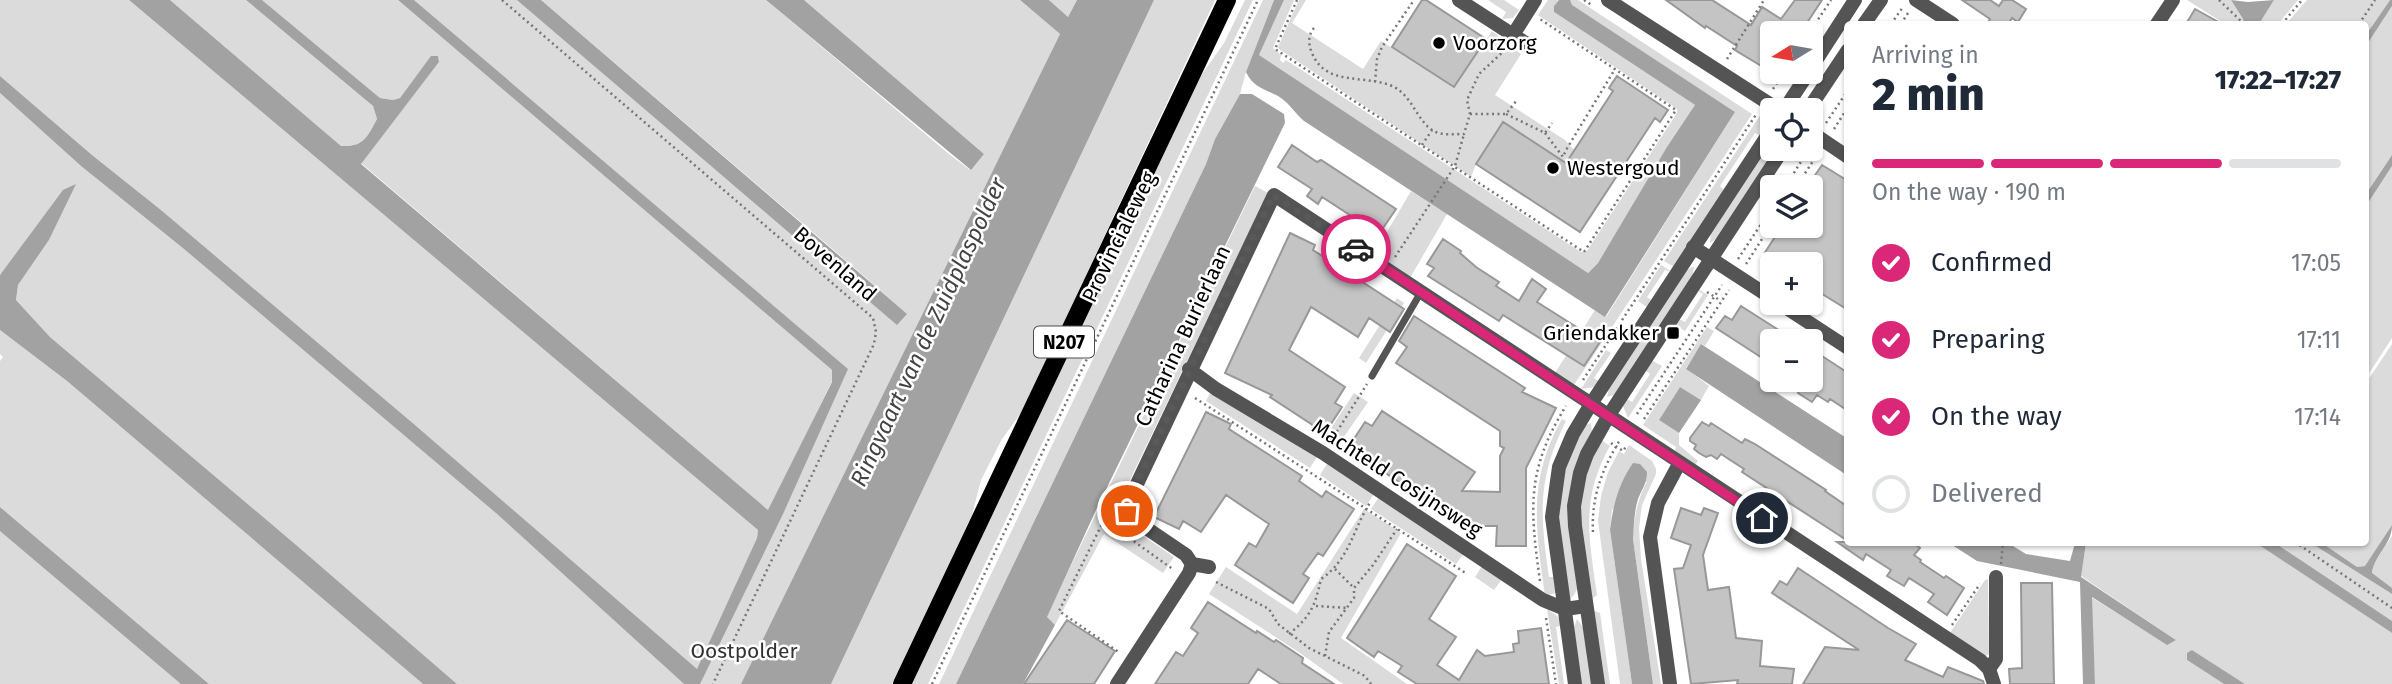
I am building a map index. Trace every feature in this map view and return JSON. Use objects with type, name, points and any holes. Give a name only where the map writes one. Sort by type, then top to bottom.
[{"type":"main road","name":"Provincialeweg","points":[[902,684],[1227,0]]},
{"type":"street","points":[[1459,0],[1527,44]]},
{"type":"street","points":[[1608,0],[1762,98]]},
{"type":"street","points":[[1824,48],[1855,0]]},
{"type":"street","points":[[1866,21],[1881,0]]},
{"type":"street","points":[[1916,0],[1948,21]]},
{"type":"street","points":[[2159,21],[2173,0]]},
{"type":"street","points":[[1513,35],[1531,5]]},
{"type":"street","points":[[1816,98],[1844,56]]},
{"type":"street","points":[[1823,144],[1844,155]]},
{"type":"street","points":[[1575,684],[1552,517],[1559,467],[1573,434],[1591,404],[1760,146]]},
{"type":"street","points":[[1598,684],[1575,526],[1574,506],[1580,473],[1587,454],[1609,415],[1775,161]]},
{"type":"street","name":"Catharina Burierlaan","points":[[1192,564],[1186,555],[1130,517],[1126,505],[1273,195],[1387,269]]},
{"type":"street","points":[[1693,247],[1760,290]]},
{"type":"street","points":[[1387,269],[1980,660],[1989,669],[1994,684]]},
{"type":"street","points":[[1797,315],[1844,345]]},
{"type":"street","name":"Machteld Cosijnsweg","points":[[1189,369],[1216,389],[1323,453],[1525,588],[1564,609]]},
{"type":"street","points":[[1670,684],[1650,537],[1658,503],[1679,464]]},
{"type":"street","points":[[1117,684],[1189,573],[1192,564],[1209,568]]},
{"type":"street","points":[[1989,669],[1996,659],[1998,574]]},
{"type":"street","points":[[1564,609],[1586,606]]},
{"type":"lane","points":[[1373,376],[1421,292]]},
{"type":"path","name":"Bovenland","points":[[502,0],[873,318],[876,332],[874,344],[713,684]]},
{"type":"path","name":"Provincialeweg","points":[[932,684],[1258,0]]},
{"type":"path","points":[[1297,0],[1275,48],[1584,252],[1676,110],[1615,69],[1531,5]]},
{"type":"path","points":[[1375,82],[1377,59],[1382,47],[1414,0]]},
{"type":"path","points":[[1719,72],[1765,0]]},
{"type":"path","points":[[1817,21],[1831,0]]},
{"type":"path","points":[[1893,21],[1908,0]]},
{"type":"path","points":[[2219,0],[2240,21]]},
{"type":"path","points":[[2284,21],[2302,0]]},
{"type":"path","points":[[2360,21],[2375,0]]},
{"type":"path","points":[[1314,27],[1310,34],[1309,47],[1322,69],[1332,75],[1392,86],[1404,94],[1432,130],[1464,134]]},
{"type":"path","points":[[1387,269],[1455,166],[1469,114],[1467,100],[1479,74],[1509,45],[1513,35]]},
{"type":"path","points":[[1315,75],[1322,69]]},
{"type":"path","points":[[1469,114],[1506,114],[1545,133],[1563,158],[1615,69]]},
{"type":"path","points":[[1823,125],[1844,96]]},
{"type":"path","points":[[1506,114],[1517,100]]},
{"type":"path","points":[[1625,316],[1757,113]]},
{"type":"path","points":[[1545,133],[1552,124]]},
{"type":"path","points":[[1422,145],[1432,130]]},
{"type":"path","points":[[1594,539],[1593,515],[1603,470],[1763,238]]},
{"type":"path","points":[[1623,451],[1631,431],[1674,358]]},
{"type":"path","points":[[1323,453],[1373,376]]},
{"type":"path","points":[[1180,388],[1467,574]]},
{"type":"path","points":[[1289,634],[1304,622],[1315,606],[1321,579],[1335,569],[1378,490]]},
{"type":"path","points":[[1104,520],[1059,611],[1132,661]]},
{"type":"path","points":[[1325,656],[1329,632],[1354,598],[1354,588],[1397,528]]},
{"type":"path","points":[[1944,638],[1985,577],[1998,574],[2002,546]]},
{"type":"path","points":[[2301,546],[2392,608]]},
{"type":"path","points":[[1209,568],[1217,583],[1269,609],[1278,624],[1289,634],[1366,676],[1371,684]]},
{"type":"path","points":[[1335,569],[1354,588]]},
{"type":"path","points":[[1315,606],[1348,608]]},
{"type":"green space","points":[[0,0],[129,0],[758,530],[757,538],[697,670],[415,425],[0,76]]},
{"type":"green space","points":[[170,0],[246,0],[373,106],[377,119],[370,131],[359,143],[341,146]]},
{"type":"green space","points":[[262,0],[398,0],[832,370],[832,381],[769,511],[361,163],[439,62],[438,56],[431,57],[400,98],[380,98]]},
{"type":"green space","name":"Oostpolder","points":[[414,0],[534,0],[891,299],[541,0],[766,0],[970,170],[984,154],[804,0],[1020,0],[1060,34],[968,225],[760,684],[696,684],[847,369]]},
{"type":"green space","points":[[1049,0],[1077,0],[1068,17]]},
{"type":"green space","points":[[1154,0],[1215,0],[1023,410],[1002,439],[981,480],[972,515],[892,684],[831,684]]},
{"type":"green space","points":[[1245,0],[1253,0],[928,684],[912,684],[1200,77],[1224,43]]},
{"type":"green space","points":[[1263,0],[1274,0],[1240,94],[1215,139],[1206,164],[956,684],[939,684]]},
{"type":"green space","points":[[1284,0],[1294,0],[1273,48],[1281,55],[1280,60],[1283,63],[1286,60],[1581,252],[1587,251],[1677,113],[1677,109],[1538,15],[1548,0],[1559,0],[1554,6],[1554,12],[1695,105],[1598,263],[1588,273],[1259,55]]},
{"type":"green space","points":[[1299,0],[1306,0],[1292,23],[1363,69],[1381,41],[1454,87],[1492,31],[1521,54],[1495,95],[1565,140],[1574,150],[1566,163],[1503,122],[1476,164],[1471,177],[1279,49]]},
{"type":"green space","points":[[1488,0],[1504,0],[1519,10],[1513,18],[1502,19],[1506,12]]},
{"type":"green space","points":[[1570,0],[1578,0],[1752,114],[1574,385],[1555,373],[1595,310],[1606,317],[1735,112],[1571,5]]},
{"type":"green space","points":[[2187,0],[2231,0],[2243,21],[2220,21]]},
{"type":"green space","points":[[2274,0],[2298,0],[2280,21],[2261,21]]},
{"type":"green space","points":[[2307,0],[2390,0],[2369,31],[2369,21],[2289,21]]},
{"type":"green space","points":[[2392,6],[2392,155],[2369,190],[2369,41]]},
{"type":"green space","points":[[0,93],[81,166],[184,249],[497,514],[684,684],[457,684],[50,337],[16,300],[18,285],[49,240],[75,185],[0,275]]},
{"type":"green space","points":[[1760,116],[1760,136],[1755,133],[1720,186],[1725,191],[1674,267],[1664,261]]},
{"type":"green space","points":[[1760,156],[1760,161],[1769,161],[1719,237],[1710,243],[1711,230]]},
{"type":"green space","points":[[2392,166],[2392,338],[2369,373],[2369,201]]},
{"type":"green space","points":[[1255,186],[1268,193],[1113,515],[1174,557],[1163,573],[1104,534],[1055,625],[1046,617]]},
{"type":"green space","points":[[1411,191],[1447,214],[1410,278],[1374,254]]},
{"type":"green space","points":[[1661,265],[1672,272],[1665,270],[1647,297],[1653,301],[1648,308],[1638,301]]},
{"type":"green space","points":[[1692,267],[1692,278],[1614,395],[1607,397],[1610,385],[1684,272]]},
{"type":"green space","points":[[1698,289],[1708,295],[1685,331],[1675,325],[1679,319],[1685,322],[1703,294]]},
{"type":"green space","points":[[1397,298],[1404,303],[1366,363],[1359,358]]},
{"type":"green space","points":[[1707,327],[1714,331],[1686,368],[1709,386],[1701,400],[1680,387],[1659,420],[1679,433],[1679,445],[1698,461],[1695,465],[1675,451],[1676,447],[1643,425]]},
{"type":"green space","points":[[0,330],[67,381],[423,684],[209,684],[0,507],[0,361],[3,357],[0,354]]},
{"type":"green space","points":[[2392,344],[2392,525],[2366,566],[2357,567],[2326,546],[2369,546],[2369,378]]},
{"type":"green space","points":[[1606,350],[1611,353],[1594,378],[1600,382],[1595,387],[1581,389]]},
{"type":"green space","points":[[1651,360],[1662,366],[1628,418],[1623,406],[1626,398],[1632,402],[1650,374],[1645,370]]},
{"type":"green space","points":[[1212,389],[1317,457],[1310,468],[1206,401]]},
{"type":"green space","points":[[1354,393],[1368,402],[1337,447],[1324,439]]},
{"type":"green space","points":[[1562,419],[1566,421],[1550,461],[1543,498],[1549,577],[1556,577],[1556,593],[1545,596],[1537,527],[1539,485],[1543,463]]},
{"type":"green space","points":[[1591,423],[1592,433],[1575,470],[1578,587],[1570,599],[1558,522],[1561,481],[1575,440],[1586,425]]},
{"type":"green space","points":[[1600,439],[1610,446],[1600,465],[1591,501],[1591,555],[1597,595],[1590,600],[1579,509],[1586,469]]},
{"type":"green space","points":[[1629,445],[1652,461],[1656,469],[1642,505],[1639,528],[1641,559],[1661,684],[1653,684],[1633,539],[1637,509],[1647,481],[1612,510],[1610,530],[1632,684],[1620,684],[1598,521],[1608,472],[1619,451],[1624,454]]},
{"type":"green space","points":[[1327,464],[1374,494],[1366,506],[1320,475]]},
{"type":"green space","points":[[1379,497],[1464,553],[1456,564],[1371,509]]},
{"type":"green space","points":[[1364,509],[1401,533],[1341,638],[1407,684],[1343,684],[1209,594],[1226,567],[1297,614]]},
{"type":"green space","points":[[0,524],[194,684],[0,684]]},
{"type":"green space","points":[[2392,536],[2392,588],[2372,574],[2373,565]]},
{"type":"green space","points":[[2086,546],[2261,546],[2392,633],[2392,684],[2245,684],[2192,650],[2187,660],[2224,684],[2095,684],[2091,597],[2166,644],[2176,640],[2081,576]]},
{"type":"green space","points":[[2280,546],[2316,546],[2392,594],[2392,621]]},
{"type":"green space","points":[[1482,566],[1502,579],[1494,590],[1475,577]]},
{"type":"green space","points":[[1988,579],[1989,654],[1986,656],[1950,633]]},
{"type":"green space","points":[[1547,609],[1557,616],[1563,625],[1556,627],[1564,684],[1559,684]]},
{"type":"green space","points":[[1592,610],[1600,613],[1610,684],[1602,684]]},
{"type":"green space","points":[[1577,619],[1583,627],[1592,684],[1581,684],[1574,627]]},
{"type":"water","points":[[129,0],[170,0],[341,146],[354,145],[367,136],[377,119],[373,106],[246,0],[262,0],[380,98],[400,98],[431,56],[438,56],[439,62],[361,164],[768,510],[832,382],[832,370],[398,0],[414,0],[848,369],[783,514],[700,684],[684,684],[497,514],[184,249],[81,166],[0,93],[0,76],[415,425],[697,669],[757,538],[758,530]]},
{"type":"water","points":[[517,0],[541,0],[907,314],[897,325]]},
{"type":"water","points":[[766,0],[804,0],[984,154],[971,170]]},
{"type":"water","name":"Ringvaart van de Zuidplaspolder","points":[[1020,0],[1049,0],[1068,17],[1077,0],[1154,0],[831,684],[741,684],[1060,34]]},
{"type":"water","points":[[1274,0],[1284,0],[1259,55],[1588,273],[1598,263],[1695,105],[1554,12],[1554,6],[1559,0],[1570,0],[1572,5],[1735,112],[1605,317],[1304,121],[1282,99],[1255,84],[1246,72]]},
{"type":"water","points":[[2231,0],[2274,0],[2261,21],[2243,19]]},
{"type":"water","points":[[2392,0],[2392,6],[2369,41],[2369,31]]},
{"type":"water","points":[[1240,94],[1252,94],[1284,114],[1285,123],[1096,510],[1047,617],[1055,625],[1023,684],[956,684],[1206,164],[1215,139]]},
{"type":"water","points":[[2392,155],[2392,166],[2369,201],[2369,190]]},
{"type":"water","points":[[76,184],[49,240],[18,285],[16,300],[50,337],[457,684],[423,684],[67,381],[0,330],[0,275],[63,190]]},
{"type":"water","points":[[1701,344],[1760,382],[1760,392],[1775,392],[1844,436],[1844,473],[1686,369]]},
{"type":"water","points":[[1680,387],[1701,400],[1679,433],[1659,420]]},
{"type":"water","points":[[1633,463],[1640,464],[1647,472],[1638,499],[1633,539],[1653,684],[1632,684],[1610,530],[1617,495]]},
{"type":"water","points":[[0,507],[209,684],[181,684],[0,531]]},
{"type":"water","points":[[2392,525],[2389,538],[2372,573],[2392,588],[2392,594],[2316,546],[2326,546],[2357,567],[2365,566]]},
{"type":"water","points":[[1954,546],[2013,546],[2026,554],[2070,561],[2074,546],[2086,546],[2081,577],[2176,640],[2167,645],[2092,597],[2095,684],[2083,684],[2080,582],[1977,561]]},
{"type":"water","points":[[2261,546],[2280,546],[2392,621],[2392,633]]},
{"type":"water","points":[[2192,650],[2245,684],[2224,684],[2187,660],[2187,653]]},
{"type":"building","name":"Voorzorg","points":[[1422,0],[1486,39],[1454,87],[1392,47]]},
{"type":"building","points":[[1666,0],[1712,0],[1751,25],[1762,7],[1781,19],[1795,0],[1822,0],[1808,21],[1760,21],[1760,65],[1735,50],[1737,46],[1706,26],[1705,28]]},
{"type":"building","points":[[1962,0],[1990,0],[1999,6],[2003,0],[2012,0],[2026,9],[2019,21],[2012,18],[2010,21],[1989,21],[1990,19]]},
{"type":"building","points":[[2195,9],[2217,21],[2188,21]]},
{"type":"building","name":"Westergoud","points":[[1617,76],[1668,110],[1660,122],[1655,118],[1580,232],[1476,164],[1503,122],[1566,163],[1613,91],[1609,88]]},
{"type":"building","points":[[1292,145],[1317,162],[1321,160],[1396,209],[1379,234],[1322,197],[1318,204],[1307,196],[1312,189],[1278,167]]},
{"type":"building","points":[[1822,165],[1844,179],[1844,308],[1823,294],[1823,252],[1765,252],[1774,238],[1823,238],[1823,175],[1815,175]]},
{"type":"building","points":[[1290,233],[1315,245],[1313,250],[1404,309],[1390,332],[1369,318],[1358,337],[1311,307],[1289,350],[1345,387],[1335,403],[1342,407],[1325,433],[1270,397],[1272,395],[1225,373]]},
{"type":"building","points":[[1443,239],[1461,251],[1476,267],[1499,282],[1496,286],[1519,301],[1532,279],[1546,289],[1537,302],[1600,342],[1584,366],[1503,315],[1499,321],[1428,276],[1434,268],[1427,264]]},
{"type":"building","points":[[1741,306],[1777,329],[1760,329],[1760,357],[1716,328],[1725,316],[1732,320]]},
{"type":"building","points":[[1414,316],[1525,388],[1522,392],[1556,408],[1526,468],[1526,546],[1496,546],[1497,526],[1473,526],[1471,530],[1348,448],[1365,422],[1372,426],[1382,411],[1475,472],[1462,491],[1500,492],[1500,456],[1504,448],[1500,446],[1500,431],[1396,363],[1407,347],[1399,341]]},
{"type":"building","points":[[1823,357],[1844,370],[1844,408],[1830,399],[1828,402],[1817,395],[1812,402],[1798,393],[1823,392]]},
{"type":"building","points":[[1206,412],[1231,424],[1229,429],[1302,476],[1299,481],[1322,497],[1326,491],[1354,509],[1323,556],[1318,553],[1303,574],[1309,578],[1293,603],[1235,565],[1249,543],[1256,547],[1269,524],[1226,495],[1201,532],[1183,521],[1179,529],[1154,517]]},
{"type":"building","points":[[1702,422],[1709,426],[1711,423],[1742,443],[1745,439],[1755,444],[1826,490],[1844,504],[1844,538],[1742,472],[1744,469],[1721,454],[1717,459],[1699,453],[1694,449],[1696,445],[1690,438]]},
{"type":"building","points":[[1681,508],[1701,515],[1704,508],[1718,513],[1703,555],[1708,590],[1729,587],[1736,638],[1762,641],[1760,666],[1794,669],[1792,684],[1737,684],[1738,680],[1691,684],[1674,569],[1683,568],[1691,545],[1671,538]]},
{"type":"building","points":[[1837,542],[1844,542],[1844,546],[1917,546],[1920,548],[1914,555],[1920,562],[1964,588],[1947,615],[1928,602],[1934,594],[1909,578],[1904,586],[1887,576],[1891,570],[1866,554],[1863,560]]},
{"type":"building","points":[[1407,544],[1456,576],[1429,619],[1456,637],[1437,665],[1459,680],[1477,650],[1485,656],[1514,652],[1513,644],[1519,643],[1518,631],[1541,628],[1549,684],[1417,684],[1398,672],[1402,666],[1378,651],[1374,657],[1347,638]]},
{"type":"building","points":[[1798,568],[1916,644],[1905,660],[1943,677],[1948,667],[1983,681],[1984,684],[1803,684],[1825,647],[1859,650],[1772,593],[1780,581],[1787,585]]},
{"type":"building","points":[[2021,583],[2052,583],[2054,684],[2010,684],[2009,669],[2022,668]]},
{"type":"building","points":[[1208,602],[1256,633],[1257,631],[1274,642],[1276,640],[1303,658],[1302,663],[1334,684],[1281,684],[1258,669],[1248,684],[1155,684],[1176,652],[1183,656],[1198,633],[1191,628]]},
{"type":"building","points":[[1067,620],[1115,651],[1094,684],[1024,684]]},
{"type":"way so far","points":[[1127,511],[1126,505],[1273,195],[1356,249]]},
{"type":"place","name":"Voorzorg","points":[[1439,43]]},
{"type":"place","name":"Westergoud","points":[[1553,168]]},
{"type":"place","name":"Griendakker","points":[[1673,333]]},
{"type":"route","points":[[1356,249],[1762,518]]}]
